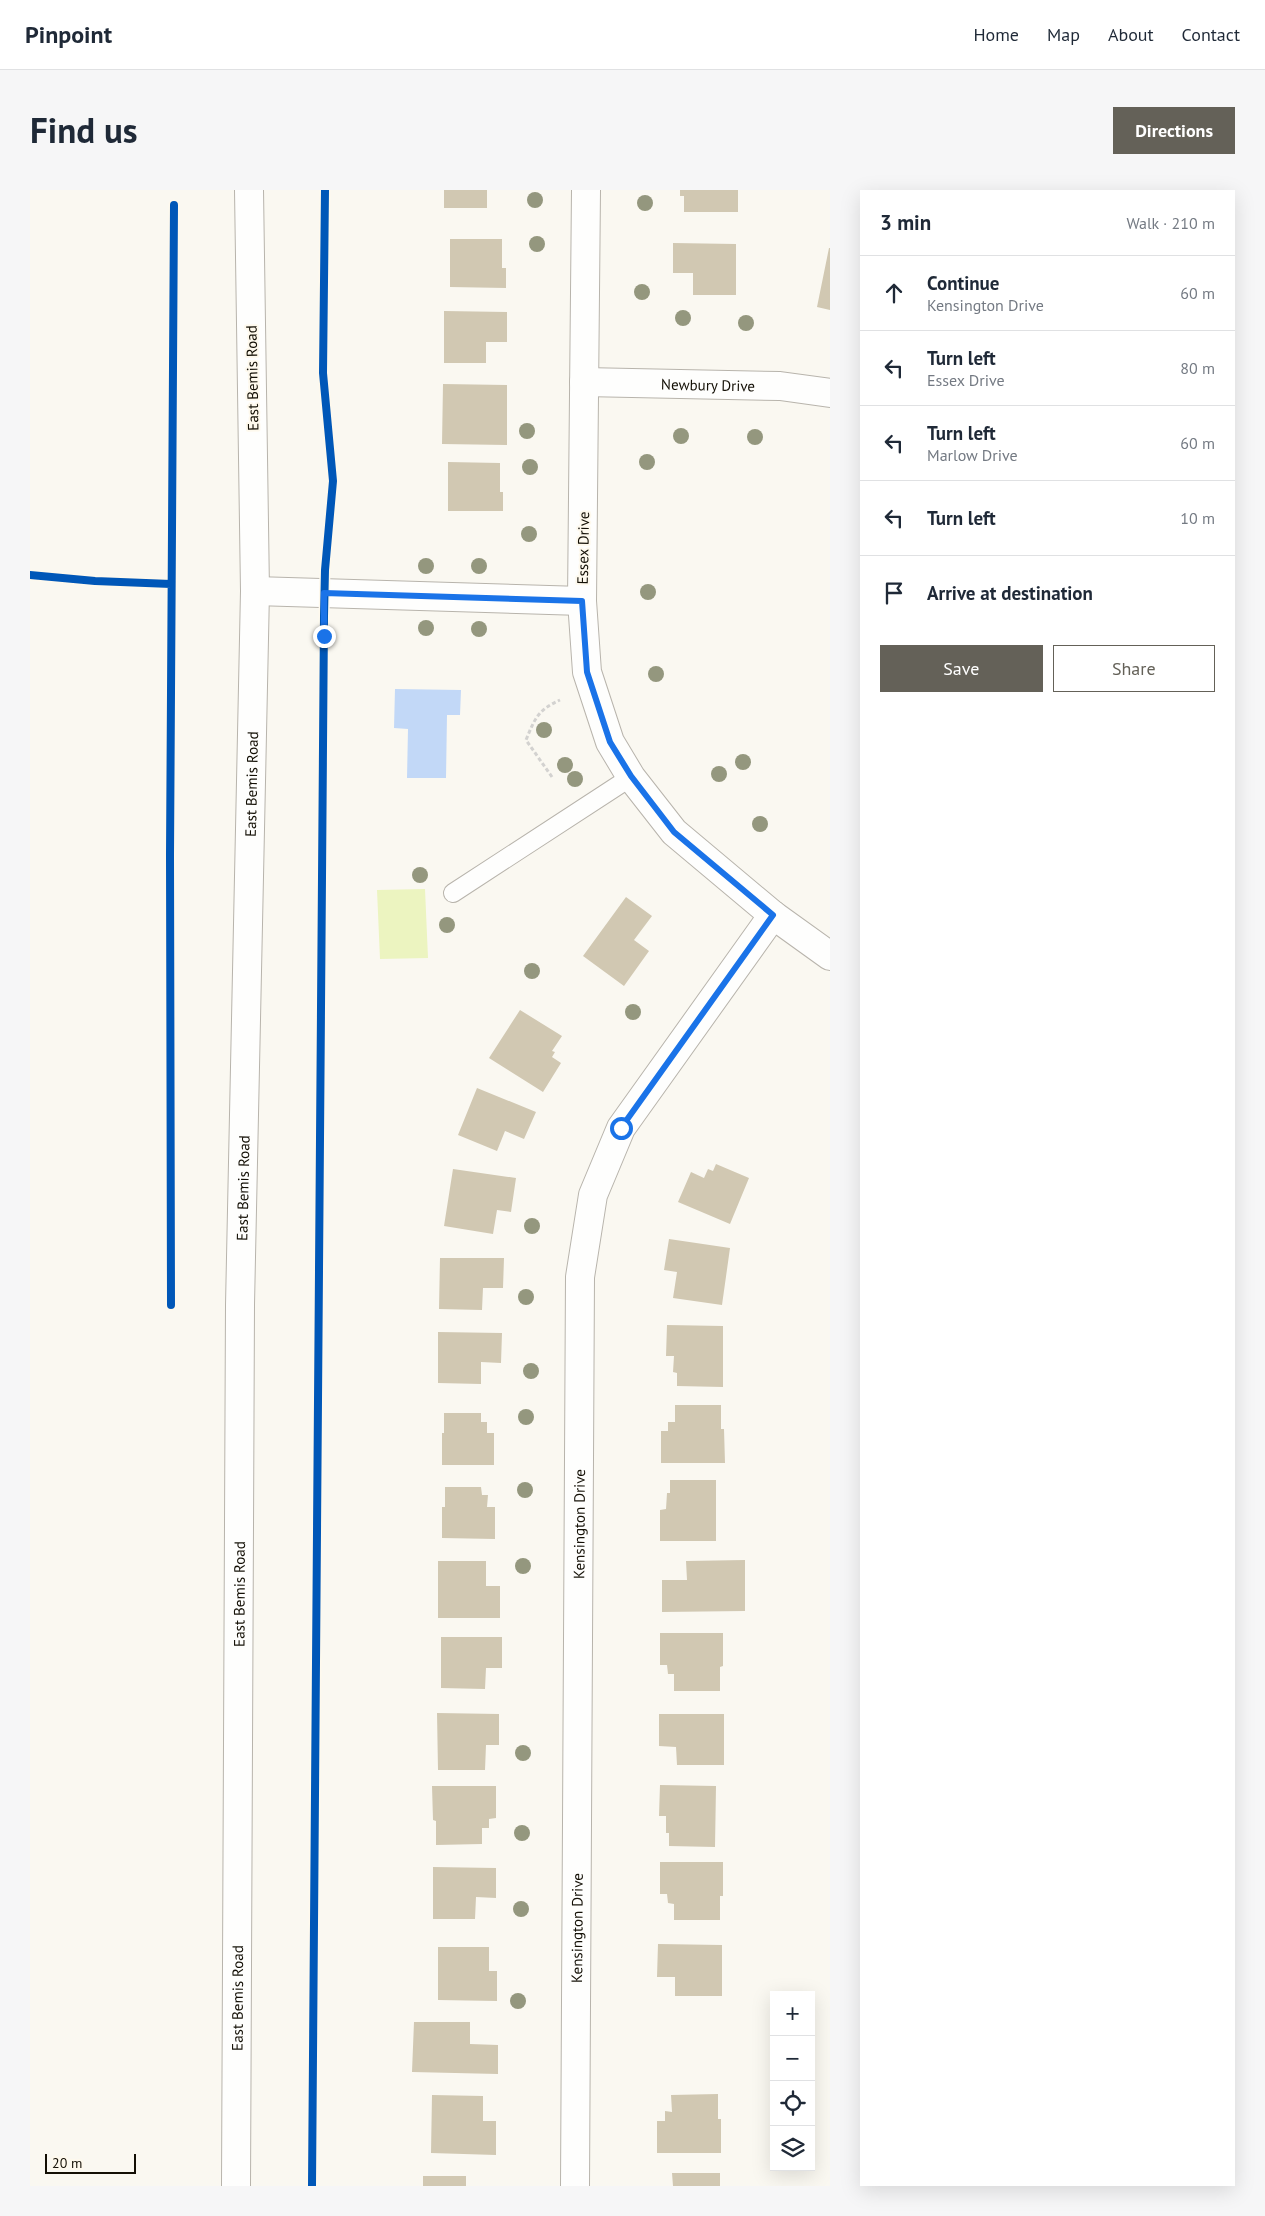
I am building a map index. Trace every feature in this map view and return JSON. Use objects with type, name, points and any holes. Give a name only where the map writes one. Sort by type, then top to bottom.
[{"type":"street","name":"East Bemis Road","points":[[236,2186],[240,1305],[255,591],[250,190]]},
{"type":"street","name":"Essex Drive","points":[[586,190],[582,601],[587,672],[610,742],[631,776],[674,832],[773,915],[830,956]]},
{"type":"street","name":"Newbury Drive","points":[[584,382],[780,386],[830,393]]},
{"type":"street","points":[[255,591],[582,601]]},
{"type":"street","name":"Kensington Drive","points":[[575,2186],[581,1268],[593,1195],[621,1128],[773,915]]},
{"type":"lane","points":[[453,892],[631,776]]},
{"type":"path","points":[[552,777],[526,740],[536,717],[546,707],[560,700]]},
{"type":"green space","points":[[425,889],[428,958],[380,959],[377,890]]},
{"type":"water","points":[[395,689],[461,690],[460,715],[447,715],[446,778],[407,778],[408,729],[394,728]]},
{"type":"building","points":[[444,190],[487,190],[487,208],[444,208]]},
{"type":"building","points":[[680,190],[738,190],[738,212],[684,212],[684,196],[680,196]]},
{"type":"building","points":[[450,239],[502,239],[502,268],[506,268],[506,288],[450,287]]},
{"type":"building","points":[[673,243],[736,244],[736,295],[693,295],[693,273],[673,273]]},
{"type":"building","points":[[830,248],[830,310],[817,307]]},
{"type":"building","points":[[444,311],[507,312],[507,342],[486,342],[486,363],[444,363]]},
{"type":"building","points":[[443,384],[507,385],[507,445],[442,444]]},
{"type":"building","points":[[448,462],[500,463],[500,492],[503,492],[503,511],[448,511]]},
{"type":"building","points":[[626,897],[652,916],[634,940],[649,951],[624,986],[583,956]]},
{"type":"building","points":[[520,1010],[562,1036],[552,1051],[555,1052],[552,1057],[561,1063],[543,1092],[489,1058]]},
{"type":"building","points":[[477,1088],[536,1112],[524,1139],[505,1131],[497,1151],[458,1135]]},
{"type":"building","points":[[716,1164],[749,1178],[730,1224],[678,1202],[691,1172],[704,1178],[708,1169],[713,1171]]},
{"type":"building","points":[[453,1169],[516,1178],[511,1212],[497,1210],[493,1234],[444,1226]]},
{"type":"building","points":[[669,1239],[730,1248],[722,1305],[673,1298],[677,1272],[664,1270]]},
{"type":"building","points":[[440,1258],[504,1258],[503,1288],[483,1288],[482,1310],[439,1309]]},
{"type":"building","points":[[667,1325],[723,1326],[723,1387],[677,1386],[677,1373],[673,1372],[674,1356],[666,1356]]},
{"type":"building","points":[[438,1332],[502,1333],[501,1363],[481,1362],[481,1384],[438,1383]]},
{"type":"building","points":[[675,1405],[721,1405],[721,1429],[724,1429],[725,1463],[661,1463],[661,1431],[668,1431],[668,1422],[675,1422]]},
{"type":"building","points":[[444,1413],[481,1413],[481,1422],[487,1422],[487,1433],[494,1433],[494,1465],[442,1465]]},
{"type":"building","points":[[670,1480],[716,1480],[716,1541],[660,1541],[660,1510],[666,1509],[667,1493],[670,1493]]},
{"type":"building","points":[[445,1487],[481,1487],[482,1495],[488,1495],[487,1507],[495,1507],[495,1539],[442,1538],[442,1507],[445,1507]]},
{"type":"building","points":[[745,1560],[745,1611],[662,1612],[662,1580],[687,1580],[686,1561]]},
{"type":"building","points":[[438,1561],[486,1561],[486,1586],[500,1586],[500,1618],[438,1618]]},
{"type":"building","points":[[660,1633],[723,1633],[723,1666],[720,1667],[720,1691],[674,1691],[674,1674],[668,1674],[667,1665],[660,1665]]},
{"type":"building","points":[[441,1637],[502,1637],[502,1668],[486,1668],[485,1689],[441,1688]]},
{"type":"building","points":[[437,1713],[499,1714],[499,1745],[486,1745],[485,1770],[438,1770]]},
{"type":"building","points":[[659,1714],[724,1714],[724,1765],[677,1765],[676,1747],[659,1746]]},
{"type":"building","points":[[660,1785],[716,1786],[715,1847],[669,1846],[669,1833],[666,1833],[666,1816],[659,1816]]},
{"type":"building","points":[[432,1786],[496,1786],[496,1818],[489,1819],[489,1828],[482,1828],[482,1844],[436,1845],[436,1821],[433,1820]]},
{"type":"building","points":[[660,1862],[723,1862],[723,1896],[720,1896],[720,1920],[674,1920],[674,1904],[668,1903],[667,1894],[660,1894]]},
{"type":"building","points":[[433,1867],[496,1868],[496,1898],[476,1897],[475,1919],[433,1919]]},
{"type":"building","points":[[658,1944],[722,1945],[722,1996],[675,1996],[675,1977],[657,1977]]},
{"type":"building","points":[[438,1947],[489,1947],[489,1971],[497,1971],[497,2001],[438,2000]]},
{"type":"building","points":[[414,2022],[470,2022],[470,2044],[498,2045],[498,2074],[412,2072]]},
{"type":"building","points":[[718,2094],[718,2119],[721,2119],[721,2153],[657,2153],[657,2121],[665,2121],[665,2111],[672,2112],[671,2095]]},
{"type":"building","points":[[432,2095],[483,2096],[483,2121],[496,2121],[496,2155],[431,2153]]},
{"type":"building","points":[[672,2173],[720,2173],[720,2186],[673,2186]]},
{"type":"building","points":[[423,2176],[466,2176],[466,2186],[423,2186]]},
{"type":"cycle path","points":[[312,2186],[324,616],[325,570],[333,481],[323,373],[325,190]]},
{"type":"cycle path","points":[[171,1305],[170,855],[174,205]]},
{"type":"cycle path","points":[[30,575],[95,581],[171,584]]},
{"type":"route","points":[[324,636],[324,593],[545,602],[582,601],[587,672],[610,742],[631,776],[674,832],[773,915],[621,1128]]}]
